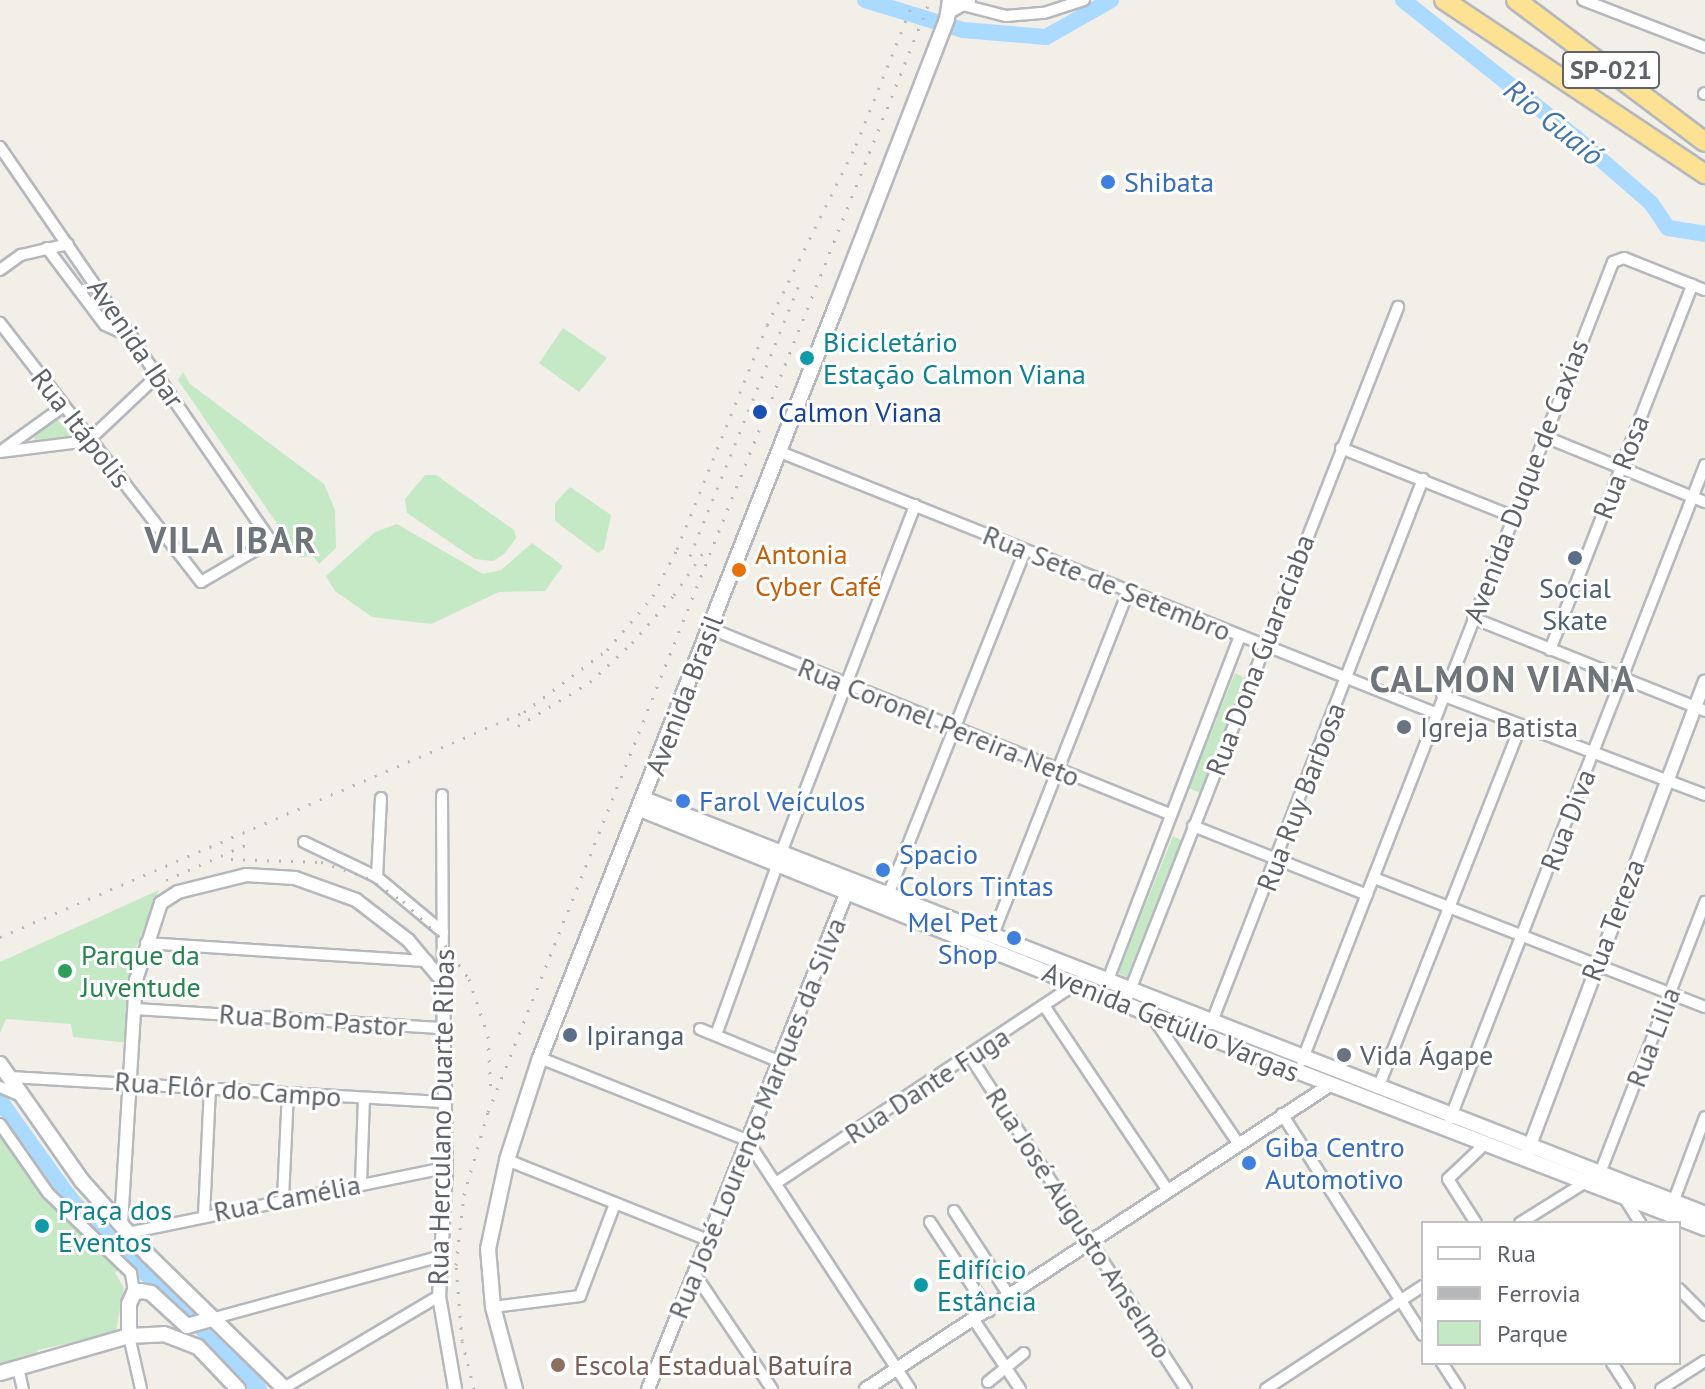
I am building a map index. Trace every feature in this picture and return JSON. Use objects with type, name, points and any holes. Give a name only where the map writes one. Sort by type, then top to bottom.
[{"type":"highway","name":"SP-021","points":[[1444,0],[1705,174]]},
{"type":"highway","name":"SP-021","points":[[1516,0],[1705,142]]},
{"type":"main road","name":"Avenida Brasil","points":[[515,1389],[493,1307],[488,1249],[507,1160],[540,1058],[954,6]]},
{"type":"main road","name":"Avenida Getúlio Vargas","points":[[642,804],[779,858],[888,895],[992,937],[1105,989],[1211,1024],[1378,1088],[1485,1144],[1527,1152],[1585,1182],[1624,1197],[1705,1214]]},
{"type":"main road","name":"Avenida Getúlio Vargas","points":[[779,858],[847,892],[1082,979]]},
{"type":"main road","points":[[847,892],[857,887],[888,895]]},
{"type":"main road","name":"Avenida Getúlio Vargas","points":[[1127,997],[1152,1016],[1330,1085],[1448,1122],[1527,1152],[1600,1173],[1671,1207],[1705,1228]]},
{"type":"main road","points":[[0,1064],[5,1082],[23,1097],[82,1181],[205,1321],[284,1388]]},
{"type":"main road","points":[[129,1336],[134,1293],[151,1293],[187,1326],[205,1321]]},
{"type":"main road","points":[[0,1373],[129,1336],[182,1337],[238,1389]]},
{"type":"street","points":[[1044,13],[1049,0]]},
{"type":"street","points":[[954,6],[990,15],[1044,13],[1084,0]]},
{"type":"street","points":[[1583,0],[1705,47]]},
{"type":"street","name":"Avenida Ibar","points":[[0,147],[271,541]]},
{"type":"street","points":[[0,270],[21,255],[68,244]]},
{"type":"street","points":[[47,248],[105,325],[132,337]]},
{"type":"street","name":"Avenida Duque de Caxias","points":[[1302,1058],[1613,262],[1624,258],[1692,285]]},
{"type":"street","points":[[1692,285],[1705,290]]},
{"type":"street","name":"Rua Rosa","points":[[1550,650],[1692,285]]},
{"type":"street","name":"Rua Dona Guaraciaba","points":[[1127,997],[1262,644],[1398,307]]},
{"type":"street","name":"Rua Itápolis","points":[[0,323],[61,408],[201,582],[271,541]]},
{"type":"street","points":[[1,452],[88,441],[158,375]]},
{"type":"street","points":[[1,452],[61,408]]},
{"type":"street","points":[[1543,436],[1705,502]]},
{"type":"street","points":[[1341,448],[1512,516]]},
{"type":"street","name":"Rua Sete de Setembro","points":[[780,452],[1435,713]]},
{"type":"street","name":"Rua Diva","points":[[1448,1122],[1705,465]]},
{"type":"street","name":"Rua Ruy Barbosa","points":[[1211,1024],[1423,479]]},
{"type":"street","points":[[716,1035],[843,685],[915,505]]},
{"type":"street","points":[[888,895],[1025,550]]},
{"type":"street","points":[[992,937],[1128,591]]},
{"type":"street","points":[[1473,618],[1700,709]]},
{"type":"street","name":"Rua Coronel Pereira Neto","points":[[709,628],[953,730],[1170,814]]},
{"type":"street","points":[[1105,989],[1240,636]]},
{"type":"street","name":"Rua Tereza","points":[[1527,1152],[1667,780],[1700,709],[1705,681]]},
{"type":"street","points":[[1442,695],[1705,795]]},
{"type":"street","points":[[1378,1088],[1446,907],[1521,725]]},
{"type":"street","name":"Rua Herculano Duarte Ribas","points":[[442,795],[442,1028],[446,1168],[438,1257],[439,1296],[455,1389]]},
{"type":"street","points":[[377,877],[381,798]]},
{"type":"street","points":[[1193,826],[1367,895]]},
{"type":"street","points":[[304,842],[377,877],[443,932]]},
{"type":"street","points":[[125,1229],[136,1009],[146,943],[168,896],[246,875],[295,878],[356,900],[383,917],[427,961],[443,982]]},
{"type":"street","points":[[1374,878],[1705,1007]]},
{"type":"street","name":"Rua José Lourenço Marques da Silva","points":[[648,1389],[847,892]]},
{"type":"street","name":"Rua Lilia","points":[[1600,1173],[1705,902]]},
{"type":"street","points":[[146,943],[427,961]]},
{"type":"street","name":"Rua Dante Fuga","points":[[776,1183],[971,1058],[1082,979]]},
{"type":"street","points":[[1045,1007],[1167,1189]]},
{"type":"street","name":"Rua Bom Pastor","points":[[136,1009],[442,1028]]},
{"type":"street","points":[[1152,1016],[1238,1143]]},
{"type":"street","points":[[700,1029],[778,1061]]},
{"type":"street","points":[[540,1058],[747,1140],[910,1389]]},
{"type":"street","name":"Rua José Augusto Anselmo","points":[[971,1058],[1186,1389]]},
{"type":"street","points":[[1302,1058],[1304,1101]]},
{"type":"street","name":"Rua Flôr do Campo","points":[[5,1082],[134,1083],[446,1102]]},
{"type":"street","points":[[866,1389],[1330,1085]]},
{"type":"street","points":[[204,1215],[210,1088]]},
{"type":"street","points":[[283,1198],[288,1093]]},
{"type":"street","points":[[361,1183],[364,1099]]},
{"type":"street","points":[[1282,1114],[1421,1332]]},
{"type":"street","points":[[1671,1207],[1705,1117]]},
{"type":"street","points":[[0,1124],[48,1193],[131,1273],[134,1293]]},
{"type":"street","points":[[1475,1221],[1448,1179],[1485,1144]]},
{"type":"street","points":[[507,1160],[708,1240]]},
{"type":"street","name":"Rua Camélia","points":[[125,1229],[446,1168]]},
{"type":"street","points":[[1523,1221],[1600,1173]]},
{"type":"street","points":[[1624,1197],[1639,1221]]},
{"type":"street","points":[[493,1307],[580,1296],[615,1204]]},
{"type":"street","points":[[954,1211],[1010,1297]]},
{"type":"street","points":[[930,1222],[989,1311]]},
{"type":"street","points":[[205,1321],[438,1257]]},
{"type":"street","points":[[694,1273],[772,1389]]},
{"type":"street","points":[[1266,1389],[1421,1287]]},
{"type":"street","points":[[1681,1291],[1705,1315]]},
{"type":"street","points":[[284,1388],[439,1296]]},
{"type":"street","points":[[974,1320],[1020,1389]]},
{"type":"street","points":[[205,1321],[275,1389]]},
{"type":"street","points":[[129,1336],[141,1389]]},
{"type":"street","points":[[182,1337],[207,1349],[246,1389]]},
{"type":"street","points":[[988,1382],[1024,1353]]},
{"type":"street","points":[[1661,1389],[1705,1361]]},
{"type":"street","points":[[1443,1365],[1459,1389]]},
{"type":"street","points":[[1613,1365],[1629,1389]]},
{"type":"street","points":[[18,1368],[23,1389]]},
{"type":"green space","points":[[563,328],[607,358],[579,392],[539,363]]},
{"type":"green space","points":[[183,372],[190,384],[324,484],[335,510],[336,548],[319,564],[313,556],[300,557],[178,380]]},
{"type":"green space","points":[[57,419],[77,440],[35,442],[34,435]]},
{"type":"green space","points":[[425,475],[436,475],[514,530],[516,538],[504,554],[493,561],[475,559],[407,513],[405,499]]},
{"type":"green space","points":[[570,487],[611,515],[604,549],[598,553],[555,521],[555,503]]},
{"type":"green space","points":[[397,524],[483,574],[501,570],[532,543],[563,566],[545,591],[499,592],[431,624],[372,617],[335,591],[326,576],[375,532]]},
{"type":"green space","points":[[1235,673],[1244,678],[1200,793],[1189,788]]},
{"type":"green space","points":[[1173,836],[1181,840],[1127,977],[1118,973]]},
{"type":"green space","name":"Parque da Juventude","points":[[159,890],[132,958],[129,1043],[73,1037],[71,1024],[6,1019],[0,1033],[0,962]]},
{"type":"green space","points":[[0,1086],[61,1175],[134,1258],[60,1183]]},
{"type":"green space","name":"Praça dos Eventos","points":[[0,1117],[47,1188],[123,1264],[115,1273],[124,1288],[115,1336],[95,1344],[83,1340],[38,1350],[33,1361],[0,1367]]},
{"type":"waterway","name":"Rio Guaió","points":[[865,0],[963,30],[1046,37],[1111,0]]},
{"type":"waterway","name":"Rio Guaió","points":[[1403,0],[1575,137],[1651,203],[1668,228],[1705,234]]},
{"type":"waterway","points":[[0,1101],[74,1204],[187,1313]]},
{"type":"waterway","points":[[203,1330],[259,1389]]},
{"type":"railway","points":[[0,937],[524,712],[607,650],[653,596],[677,549],[767,325],[856,145],[914,0]]},
{"type":"railway","points":[[474,1389],[462,1341],[456,1265],[464,1195],[488,1112],[930,0]]},
{"type":"railway","points":[[690,556],[800,282]]},
{"type":"railway","points":[[518,726],[590,682],[632,643],[674,595],[707,547]]},
{"type":"railway","points":[[166,880],[250,843]]},
{"type":"railway","points":[[231,859],[321,862],[366,877],[403,901],[438,935],[469,979],[488,1036],[491,1095]]},
{"type":"place","name":"Shibata","points":[[1108,182]]},
{"type":"place","name":"Bicicletário Estação Calmon Viana","points":[[807,358]]},
{"type":"place","name":"Calmon Viana","points":[[760,412]]},
{"type":"place","name":"Social Skate","points":[[1575,558]]},
{"type":"place","name":"Antonia Cyber Café","points":[[739,570]]},
{"type":"place","name":"Igreja Batista","points":[[1404,727]]},
{"type":"place","name":"Farol Veículos","points":[[683,801]]},
{"type":"place","name":"Spacio Colors Tintas","points":[[883,870]]},
{"type":"place","name":"Mel Pet Shop","points":[[1014,938]]},
{"type":"place","name":"Parque da Juventude","points":[[65,971]]},
{"type":"place","name":"Ipiranga","points":[[570,1035]]},
{"type":"place","name":"Vida Ágape","points":[[1344,1055]]},
{"type":"place","name":"Giba Centro Automotivo","points":[[1249,1163]]},
{"type":"place","name":"Praça dos Eventos","points":[[42,1226]]},
{"type":"place","name":"Edifício Estância","points":[[921,1285]]},
{"type":"place","name":"Escola Estadual Batuíra","points":[[558,1365]]},
{"type":"district","name":"VILA IBAR","points":[[231,540]]},
{"type":"district","name":"CALMON VIANA","points":[[1503,679]]}]
